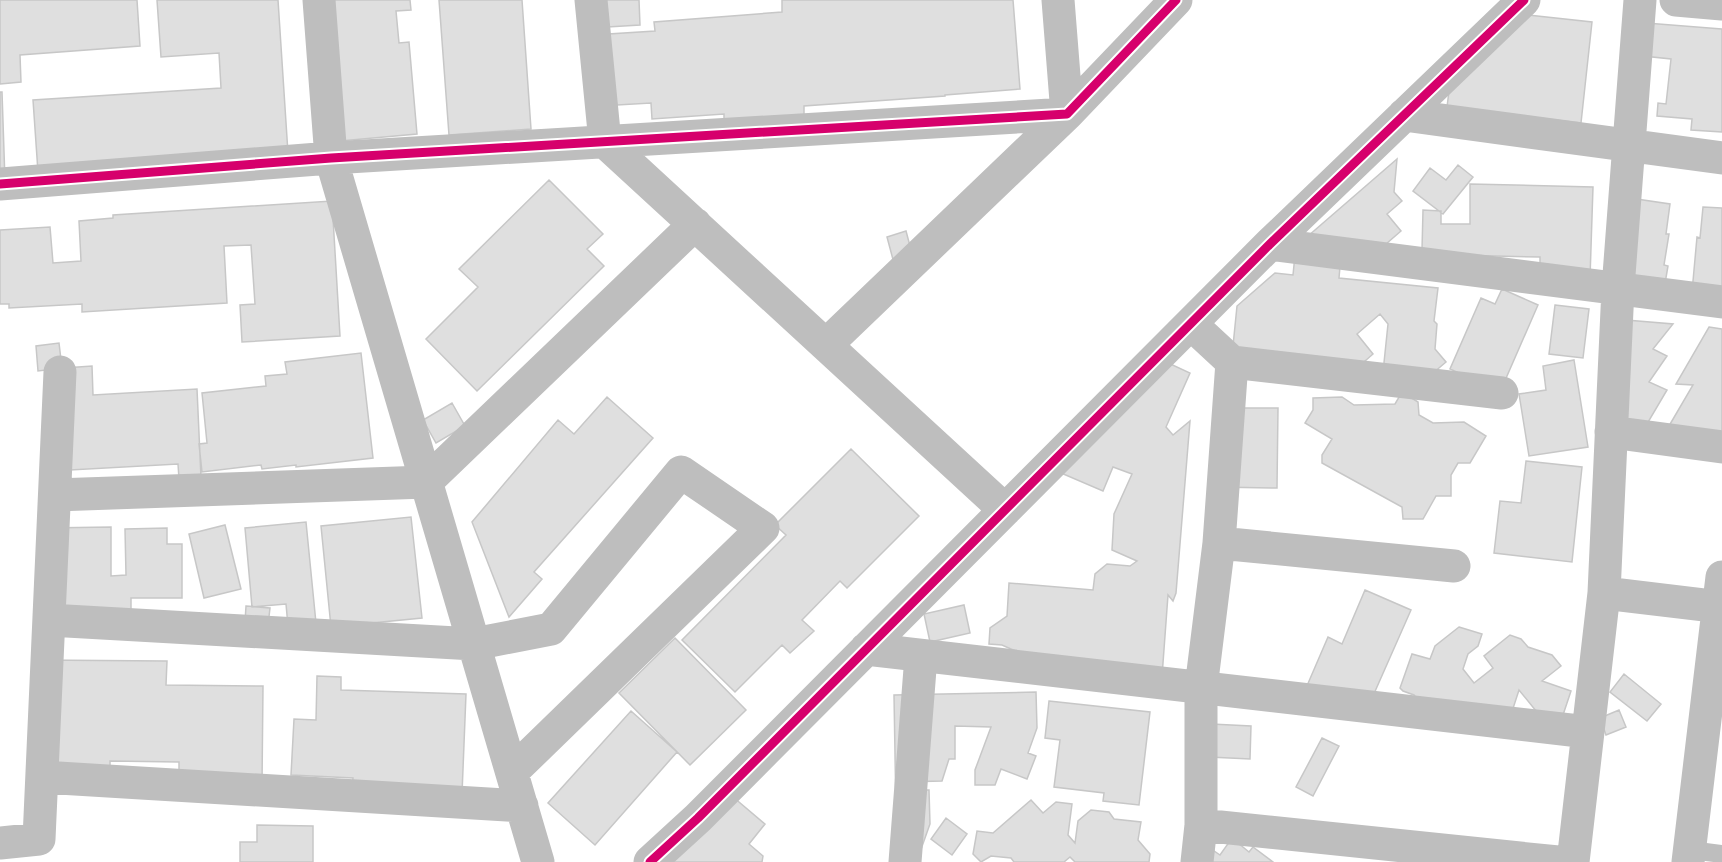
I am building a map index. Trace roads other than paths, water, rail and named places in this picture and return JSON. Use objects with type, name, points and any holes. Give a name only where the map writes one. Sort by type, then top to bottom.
[{"type":"street","points":[[319,0],[331,158],[538,862]]},
{"type":"street","points":[[591,0],[605,142],[1005,510]]},
{"type":"street","points":[[1058,0],[1067,114]]},
{"type":"street","points":[[826,345],[1067,114],[1176,0]]},
{"type":"street","points":[[650,862],[698,818],[1270,244],[1524,0]]},
{"type":"street","points":[[1573,862],[1604,593],[1618,288],[1640,0]]},
{"type":"street","points":[[1676,0],[1722,4]]},
{"type":"street","points":[[0,184],[331,158],[1067,114]]},
{"type":"street","points":[[1404,115],[1722,158]]},
{"type":"street","points":[[55,495],[426,482],[695,224]]},
{"type":"street","points":[[1270,244],[1722,302]]},
{"type":"street","points":[[1191,324],[1232,362],[1502,393]]},
{"type":"street","points":[[1197,862],[1201,825],[1201,688],[1219,543],[1232,362]]},
{"type":"street","points":[[0,843],[39,839],[60,372]]},
{"type":"street","points":[[1611,432],[1722,447]]},
{"type":"street","points":[[49,621],[474,645],[551,629],[681,472],[763,528],[512,772]]},
{"type":"street","points":[[1219,543],[1454,566]]},
{"type":"street","points":[[1604,593],[1721,597],[1712,745],[1689,856]]},
{"type":"street","points":[[866,650],[1588,732]]},
{"type":"street","points":[[905,862],[921,656]]},
{"type":"street","points":[[42,777],[522,806]]},
{"type":"street","points":[[1201,825],[1558,862]]},
{"type":"lane","points":[[1689,856],[1722,854]]}]
